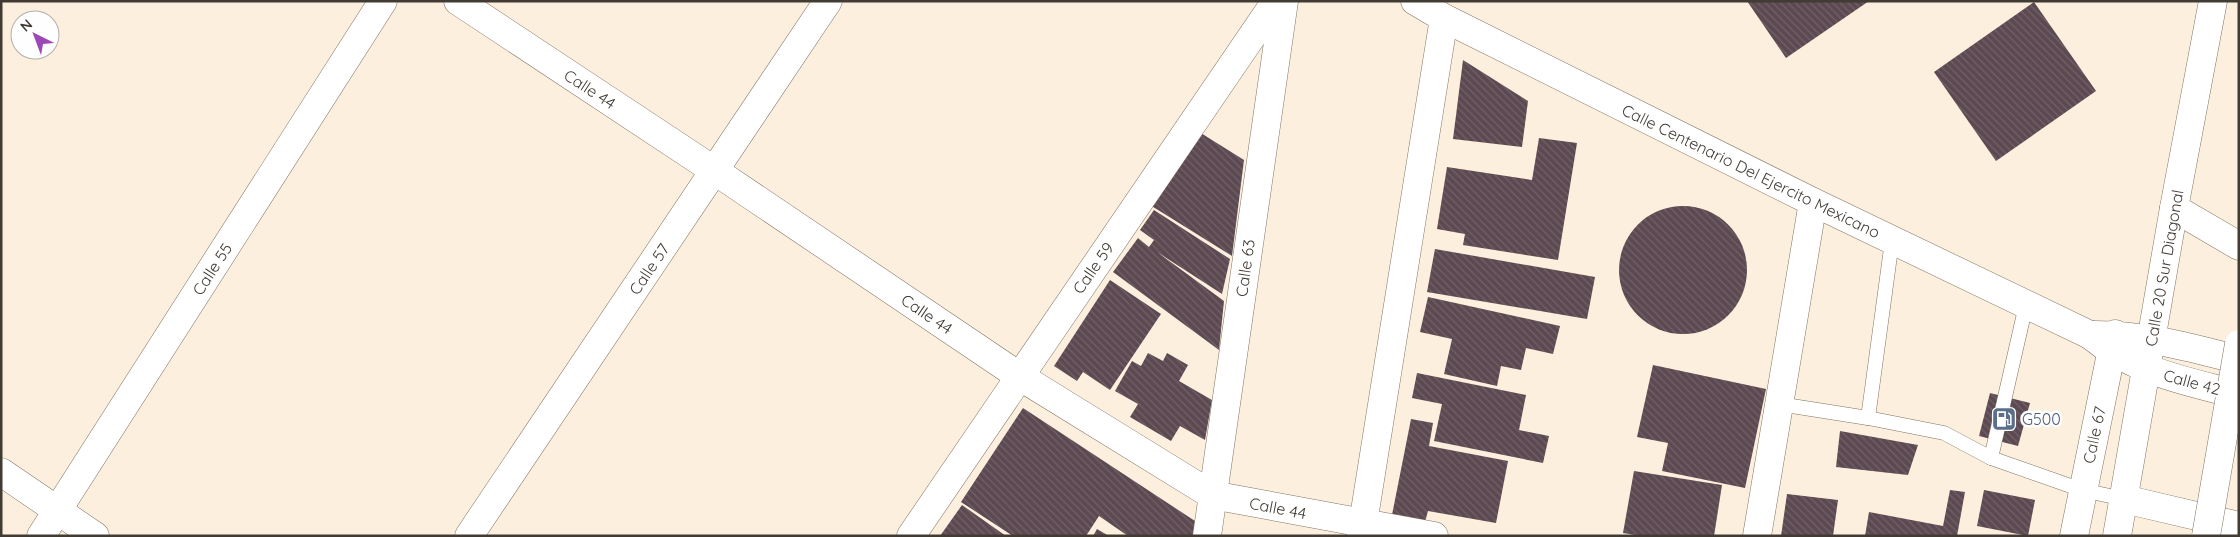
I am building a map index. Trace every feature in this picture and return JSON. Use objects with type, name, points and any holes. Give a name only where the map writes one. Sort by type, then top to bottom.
[{"type":"main road","name":"Calle 55","points":[[40,536],[383,1]]},
{"type":"main road","name":"Calle 44","points":[[458,1],[1019,376],[1212,495],[1362,530],[1434,536]]},
{"type":"main road","name":"Calle 57","points":[[469,536],[828,1]]},
{"type":"main road","name":"Calle 59","points":[[911,536],[1276,1]]},
{"type":"main road","name":"Calle 63","points":[[1207,536],[1284,1]]},
{"type":"main road","name":"Calle Centenario Del Ejercito Mexicano","points":[[1415,1],[1444,18],[1892,241],[2026,305],[2105,340],[2146,370]]},
{"type":"main road","name":"Calle 20 Sur Diagonal","points":[[2118,536],[2174,208],[2213,1]]},
{"type":"main road","points":[[1362,530],[1444,18]]},
{"type":"main road","points":[[1757,536],[1813,202]]},
{"type":"main road","points":[[2174,208],[2239,246]]},
{"type":"main road","name":"Calle Centenario Del Ejercito Mexicano","points":[[2105,340],[2151,338]]},
{"type":"main road","name":"Calle 42","points":[[2151,338],[2239,360]]},
{"type":"main road","name":"Calle 67","points":[[2074,536],[2105,340]]},
{"type":"main road","points":[[2206,536],[2239,344]]},
{"type":"main road","name":"Calle 42","points":[[2146,370],[2239,395]]},
{"type":"main road","points":[[1,472],[95,536]]},
{"type":"main road","points":[[2124,499],[2239,526]]},
{"type":"lane","points":[[1868,418],[1892,241]]},
{"type":"lane","points":[[1991,458],[2026,305]]},
{"type":"lane","points":[[1779,404],[1868,418],[1944,434],[1991,458],[2082,490],[2124,499]]},
{"type":"building","points":[[1747,1],[1869,1],[1786,58]]},
{"type":"building","points":[[2034,2],[2096,91],[1996,161],[1934,72]]},
{"type":"building","points":[[1463,60],[1528,101],[1522,147],[1453,139]]},
{"type":"building","points":[[1196,130],[1244,160],[1232,256],[1150,205]]},
{"type":"building","points":[[1539,138],[1577,143],[1558,260],[1463,245],[1465,234],[1437,229],[1447,167],[1532,180]]},
{"type":"building","points":[[1683,206],[1696,207],[1708,211],[1728,225],[1742,245],[1746,257],[1746,283],[1742,295],[1728,315],[1708,329],[1696,333],[1683,334],[1670,333],[1658,329],[1638,315],[1624,295],[1620,283],[1619,270],[1620,257],[1624,245],[1638,225],[1658,211],[1670,207]]},
{"type":"building","points":[[1154,210],[1230,259],[1222,294],[1157,252],[1224,301],[1219,350],[1113,272],[1138,238],[1149,247],[1154,240],[1140,230]]},
{"type":"building","points":[[1435,249],[1595,277],[1587,319],[1427,292]]},
{"type":"building","points":[[1110,280],[1161,314],[1110,390],[1083,372],[1077,381],[1054,366]]},
{"type":"building","points":[[1428,297],[1560,326],[1553,354],[1526,348],[1521,370],[1501,366],[1497,386],[1444,374],[1452,339],[1420,332]]},
{"type":"building","points":[[1148,353],[1163,361],[1167,353],[1188,365],[1179,381],[1212,400],[1205,440],[1180,426],[1171,441],[1130,417],[1138,404],[1115,391],[1132,361],[1141,366]]},
{"type":"building","points":[[1653,365],[1766,389],[1745,488],[1662,471],[1668,443],[1637,437]]},
{"type":"building","points":[[1417,373],[1526,395],[1519,430],[1549,436],[1543,463],[1434,441],[1442,404],[1412,398]]},
{"type":"building","name":"G500","points":[[1990,393],[2030,403],[2018,446],[1979,436]]},
{"type":"building","points":[[1023,408],[1195,521],[1193,536],[1128,536],[1099,516],[1086,536],[1013,536],[961,502]]},
{"type":"building","points":[[1411,419],[1433,423],[1429,446],[1508,461],[1496,523],[1428,511],[1425,522],[1392,515]]},
{"type":"building","points":[[1840,431],[1918,445],[1908,475],[1836,467]]},
{"type":"building","points":[[1634,471],[1722,485],[1714,536],[1641,536],[1623,533]]},
{"type":"building","points":[[1950,490],[1965,492],[1957,536],[1865,536],[1869,512],[1943,526]]},
{"type":"building","points":[[1984,490],[2035,500],[2028,536],[1977,526]]},
{"type":"building","points":[[1787,494],[1838,500],[1833,536],[1781,536]]},
{"type":"building","points":[[962,505],[1006,536],[940,536]]},
{"type":"building","points":[[1097,529],[1109,536],[1093,536]]},
{"type":"place","name":"G500","points":[[2004,419]]}]
